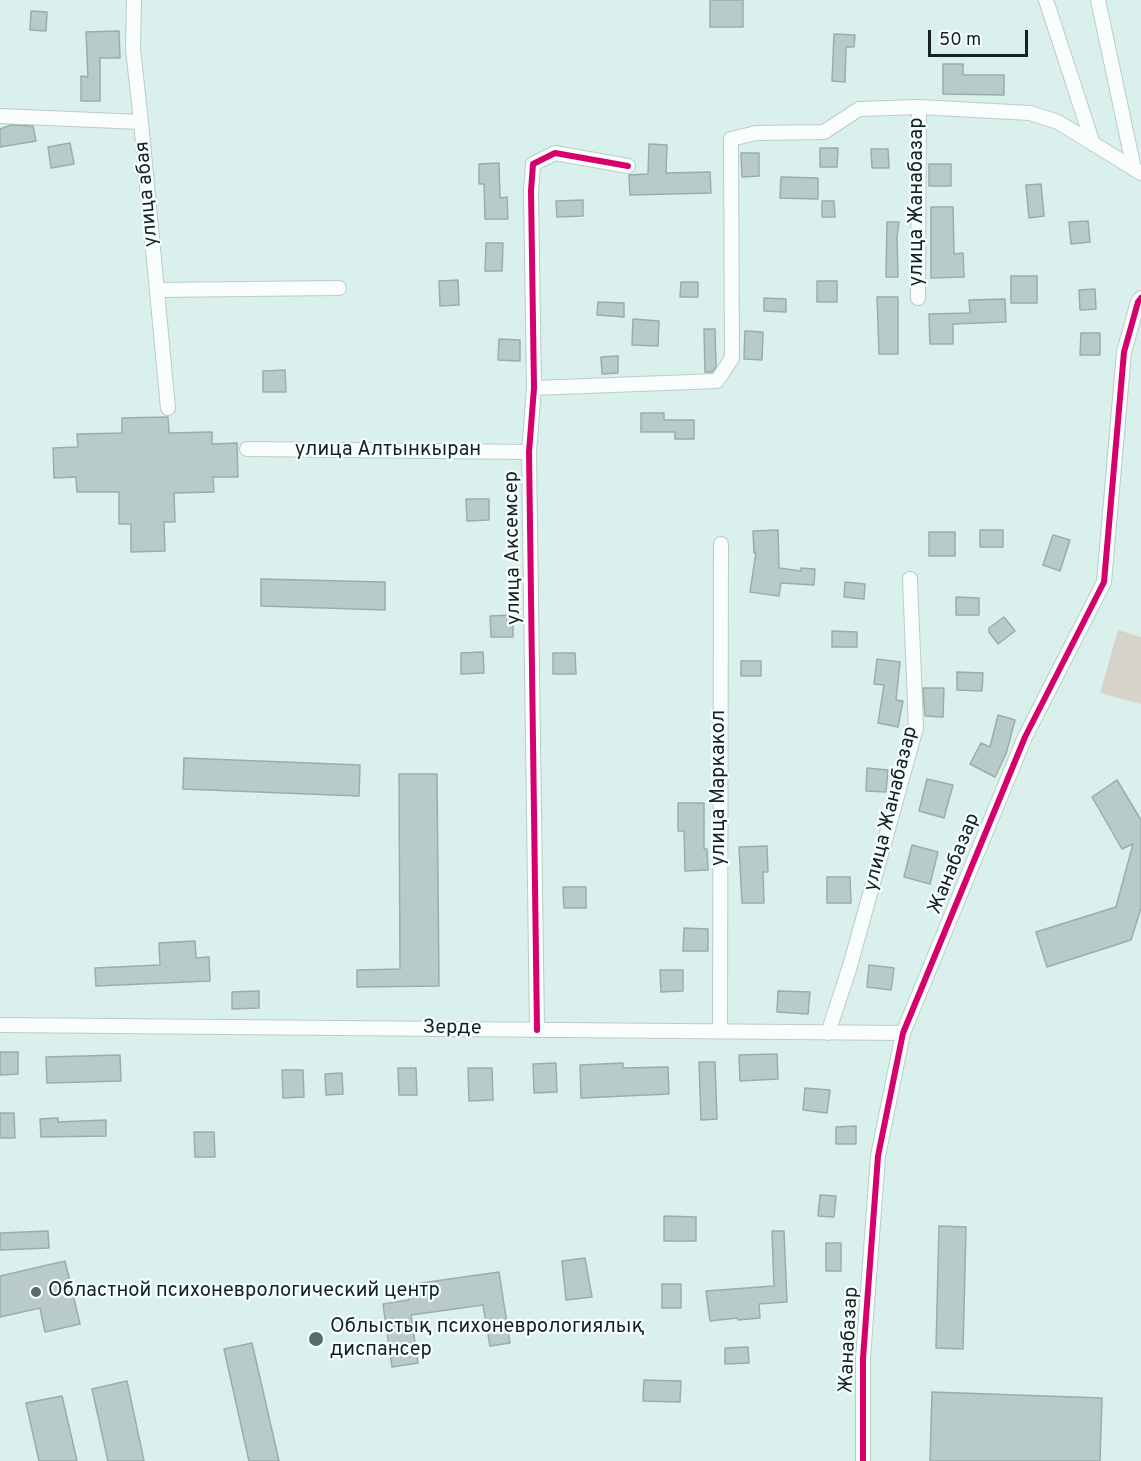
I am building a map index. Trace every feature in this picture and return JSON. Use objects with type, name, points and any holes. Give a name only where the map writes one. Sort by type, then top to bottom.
[{"type":"street","points":[[134,0],[133,49],[141,122]]},
{"type":"street","points":[[1046,0],[1093,144]]},
{"type":"street","points":[[1098,0],[1137,171]]},
{"type":"street","points":[[534,388],[717,381],[732,358],[731,139],[756,133],[824,132],[860,109],[919,107],[1030,113],[1058,122],[1137,171]]},
{"type":"street","name":"улица Жанабазар","points":[[918,298],[919,107]]},
{"type":"street","name":"улица абая","points":[[0,116],[141,122],[168,408]]},
{"type":"street","name":"улица Аксемсер","points":[[537,1030],[529,452],[534,388],[531,191],[533,164],[555,153],[628,166]]},
{"type":"street","points":[[157,290],[339,288]]},
{"type":"street","name":"Жанабазар","points":[[863,1461],[863,1359],[878,1156],[903,1034],[1025,738],[1104,582],[1124,352],[1141,298]]},
{"type":"street","name":"улица Алтынкыран","points":[[247,449],[529,452]]},
{"type":"street","name":"улица Маркакол","points":[[720,1032],[721,544]]},
{"type":"street","name":"улица Жанабазар","points":[[828,1033],[850,966],[916,728],[910,579]]},
{"type":"street","name":"Зерде","points":[[0,1025],[903,1034]]},
{"type":"shaded area","points":[[1118,630],[1141,637],[1141,704],[1100,693]]},
{"type":"building","points":[[710,0],[743,0],[743,27],[710,27]]},
{"type":"building","points":[[31,11],[47,12],[46,31],[30,30]]},
{"type":"building","points":[[119,31],[120,58],[100,58],[100,101],[81,101],[81,76],[88,77],[86,32]]},
{"type":"building","points":[[834,34],[855,35],[854,47],[846,47],[845,82],[832,81]]},
{"type":"building","points":[[943,64],[963,64],[963,75],[1004,75],[1004,95],[943,94]]},
{"type":"building","points":[[11,125],[33,126],[36,141],[0,147],[0,129]]},
{"type":"building","points":[[70,143],[74,164],[51,168],[48,147]]},
{"type":"building","points":[[649,144],[667,145],[666,173],[710,172],[711,193],[630,195],[629,175],[648,174]]},
{"type":"building","points":[[820,148],[838,148],[837,167],[820,167]]},
{"type":"building","points":[[871,149],[888,149],[889,168],[872,168]]},
{"type":"building","points":[[741,153],[759,153],[759,176],[742,177]]},
{"type":"building","points":[[499,163],[500,198],[507,197],[508,219],[485,219],[484,184],[479,184],[479,164]]},
{"type":"building","points":[[929,164],[951,164],[951,186],[929,186]]},
{"type":"building","points":[[781,177],[818,178],[818,199],[780,198]]},
{"type":"building","points":[[1041,184],[1044,216],[1029,218],[1026,185]]},
{"type":"building","points":[[583,200],[583,216],[557,217],[556,201]]},
{"type":"building","points":[[822,201],[834,201],[835,217],[822,217]]},
{"type":"building","points":[[931,207],[953,207],[954,254],[963,253],[964,277],[931,278]]},
{"type":"building","points":[[1088,221],[1090,242],[1071,244],[1069,222]]},
{"type":"building","points":[[887,222],[899,222],[898,277],[886,277]]},
{"type":"building","points":[[486,243],[503,243],[502,271],[485,271]]},
{"type":"building","points":[[1011,276],[1037,276],[1037,303],[1011,303]]},
{"type":"building","points":[[458,280],[459,305],[440,306],[439,281]]},
{"type":"building","points":[[817,281],[837,281],[837,302],[817,302]]},
{"type":"building","points":[[681,282],[698,282],[698,297],[680,297]]},
{"type":"building","points":[[1095,289],[1096,309],[1080,310],[1079,290]]},
{"type":"building","points":[[877,297],[898,297],[898,354],[879,354]]},
{"type":"building","points":[[764,298],[786,299],[786,312],[764,311]]},
{"type":"building","points":[[1005,299],[1006,322],[953,324],[953,344],[930,344],[929,314],[970,313],[969,300]]},
{"type":"building","points":[[598,302],[624,303],[624,317],[597,315]]},
{"type":"building","points":[[633,319],[659,321],[658,346],[632,345]]},
{"type":"building","points":[[704,329],[715,329],[716,367],[712,372],[705,372]]},
{"type":"building","points":[[745,331],[763,332],[762,360],[744,359]]},
{"type":"building","points":[[1081,333],[1100,333],[1100,355],[1080,355]]},
{"type":"building","points":[[499,339],[520,340],[520,361],[498,360]]},
{"type":"building","points":[[618,356],[618,373],[602,374],[601,357]]},
{"type":"building","points":[[285,370],[286,392],[263,392],[263,371]]},
{"type":"building","points":[[641,413],[664,413],[664,420],[694,420],[694,439],[675,439],[675,432],[641,432]]},
{"type":"building","points":[[168,417],[169,433],[212,432],[212,444],[237,443],[238,477],[213,477],[214,492],[174,493],[175,522],[164,522],[165,551],[131,552],[131,524],[119,524],[119,492],[77,492],[76,477],[54,478],[53,448],[78,447],[77,434],[122,433],[122,418]]},
{"type":"building","points":[[466,499],[489,499],[489,520],[467,521]]},
{"type":"building","points":[[778,530],[779,568],[801,571],[801,568],[815,569],[814,585],[781,583],[779,596],[750,592],[756,552],[754,553],[753,531]]},
{"type":"building","points":[[980,530],[1003,530],[1003,547],[980,547]]},
{"type":"building","points":[[929,532],[955,532],[955,556],[929,556]]},
{"type":"building","points":[[1053,535],[1070,540],[1060,571],[1043,565]]},
{"type":"building","points":[[261,579],[385,582],[385,610],[261,606]]},
{"type":"building","points":[[845,582],[865,584],[864,599],[844,597]]},
{"type":"building","points":[[956,597],[979,598],[979,615],[956,615]]},
{"type":"building","points":[[513,615],[513,637],[491,637],[490,616]]},
{"type":"building","points":[[1004,617],[1015,631],[998,644],[989,632],[989,628]]},
{"type":"building","points":[[832,631],[857,632],[857,647],[832,647]]},
{"type":"building","points":[[483,652],[484,673],[461,674],[461,653]]},
{"type":"building","points":[[553,653],[575,653],[576,674],[553,674]]},
{"type":"building","points":[[877,659],[900,662],[896,700],[903,701],[898,727],[878,723],[884,685],[874,684]]},
{"type":"building","points":[[741,661],[761,661],[761,676],[741,676]]},
{"type":"building","points":[[957,672],[983,673],[982,691],[957,690]]},
{"type":"building","points":[[923,688],[944,688],[943,717],[925,716]]},
{"type":"building","points":[[998,715],[1015,720],[1006,754],[995,777],[970,764],[981,743],[990,747]]},
{"type":"building","points":[[184,758],[360,765],[359,796],[183,789]]},
{"type":"building","points":[[867,768],[888,770],[886,792],[866,791]]},
{"type":"building","points":[[399,774],[437,774],[439,986],[357,987],[357,970],[400,969]]},
{"type":"building","points":[[927,779],[953,785],[944,818],[919,811]]},
{"type":"building","points":[[1117,780],[1141,820],[1141,908],[1131,940],[1047,967],[1036,932],[1116,907],[1133,844],[1122,849],[1092,797]]},
{"type":"building","points":[[678,803],[704,803],[704,849],[707,849],[708,870],[685,871],[684,831],[678,831]]},
{"type":"building","points":[[912,845],[938,852],[930,884],[904,877]]},
{"type":"building","points":[[767,846],[768,872],[763,872],[764,903],[742,903],[739,847]]},
{"type":"building","points":[[827,877],[850,877],[851,903],[827,903]]},
{"type":"building","points":[[563,887],[586,887],[586,908],[564,908]]},
{"type":"building","points":[[684,928],[708,929],[708,951],[683,951]]},
{"type":"building","points":[[195,941],[196,958],[209,957],[210,981],[96,986],[95,968],[160,965],[159,943]]},
{"type":"building","points":[[869,965],[894,968],[891,990],[867,987]]},
{"type":"building","points":[[660,970],[683,970],[683,991],[661,992]]},
{"type":"building","points":[[259,991],[259,1008],[232,1009],[232,992]]},
{"type":"building","points":[[778,991],[810,992],[808,1014],[777,1012]]},
{"type":"building","points":[[0,1052],[18,1052],[18,1074],[0,1075]]},
{"type":"building","points":[[777,1054],[778,1079],[740,1081],[739,1055]]},
{"type":"building","points":[[120,1055],[121,1081],[47,1083],[46,1057]]},
{"type":"building","points":[[699,1062],[715,1062],[717,1119],[701,1120]]},
{"type":"building","points":[[556,1063],[557,1092],[534,1093],[533,1064]]},
{"type":"building","points":[[623,1063],[623,1068],[668,1067],[669,1094],[581,1098],[580,1065]]},
{"type":"building","points":[[398,1068],[416,1068],[417,1095],[399,1095]]},
{"type":"building","points":[[468,1068],[492,1068],[493,1100],[469,1101]]},
{"type":"building","points":[[282,1070],[303,1070],[304,1097],[283,1098]]},
{"type":"building","points":[[342,1073],[343,1094],[326,1095],[325,1074]]},
{"type":"building","points":[[805,1088],[830,1090],[827,1113],[803,1110]]},
{"type":"building","points":[[0,1113],[14,1113],[15,1138],[0,1138]]},
{"type":"building","points":[[58,1118],[58,1122],[106,1120],[106,1136],[41,1137],[40,1119]]},
{"type":"building","points":[[856,1126],[856,1144],[836,1144],[836,1127]]},
{"type":"building","points":[[194,1132],[214,1132],[215,1157],[195,1157]]},
{"type":"building","points":[[820,1195],[836,1196],[834,1217],[818,1216]]},
{"type":"building","points":[[664,1216],[696,1217],[696,1241],[664,1241]]},
{"type":"building","points":[[939,1226],[966,1227],[963,1349],[936,1348]]},
{"type":"building","points":[[48,1231],[49,1248],[0,1250],[0,1233]]},
{"type":"building","points":[[772,1231],[784,1231],[787,1302],[759,1304],[760,1318],[710,1321],[706,1291],[774,1286]]},
{"type":"building","points":[[826,1243],[841,1243],[841,1271],[826,1271]]},
{"type":"building","points":[[585,1258],[592,1297],[566,1300],[562,1261]]},
{"type":"building","name":"Областной психоневрологический центр","points":[[65,1261],[80,1324],[45,1332],[40,1308],[0,1317],[0,1276]]},
{"type":"building","points":[[499,1272],[510,1343],[490,1346],[483,1305],[411,1315],[418,1363],[392,1367],[383,1304],[409,1300],[407,1285]]},
{"type":"building","points":[[662,1284],[681,1284],[681,1308],[662,1308]]},
{"type":"building","points":[[252,1343],[279,1461],[249,1461],[224,1349]]},
{"type":"building","points":[[748,1347],[749,1363],[725,1364],[725,1348]]},
{"type":"building","points":[[644,1380],[681,1381],[680,1402],[643,1401]]},
{"type":"building","points":[[127,1381],[144,1461],[108,1461],[92,1389]]},
{"type":"building","points":[[932,1392],[1102,1398],[1100,1461],[930,1461]]},
{"type":"building","points":[[62,1396],[77,1461],[39,1461],[26,1403]]},
{"type":"cycle path","points":[[537,1030],[529,452],[534,388],[531,191],[533,164],[555,153],[628,166]]},
{"type":"cycle path","points":[[863,1461],[863,1358],[878,1156],[903,1033],[1025,737],[1104,582],[1124,352],[1141,298]]},
{"type":"place","name":"Областной психоневрологический центр","points":[[36,1292]]},
{"type":"place","name":"Облыстық психоневрологиялық диспансер","points":[[316,1339]]}]
